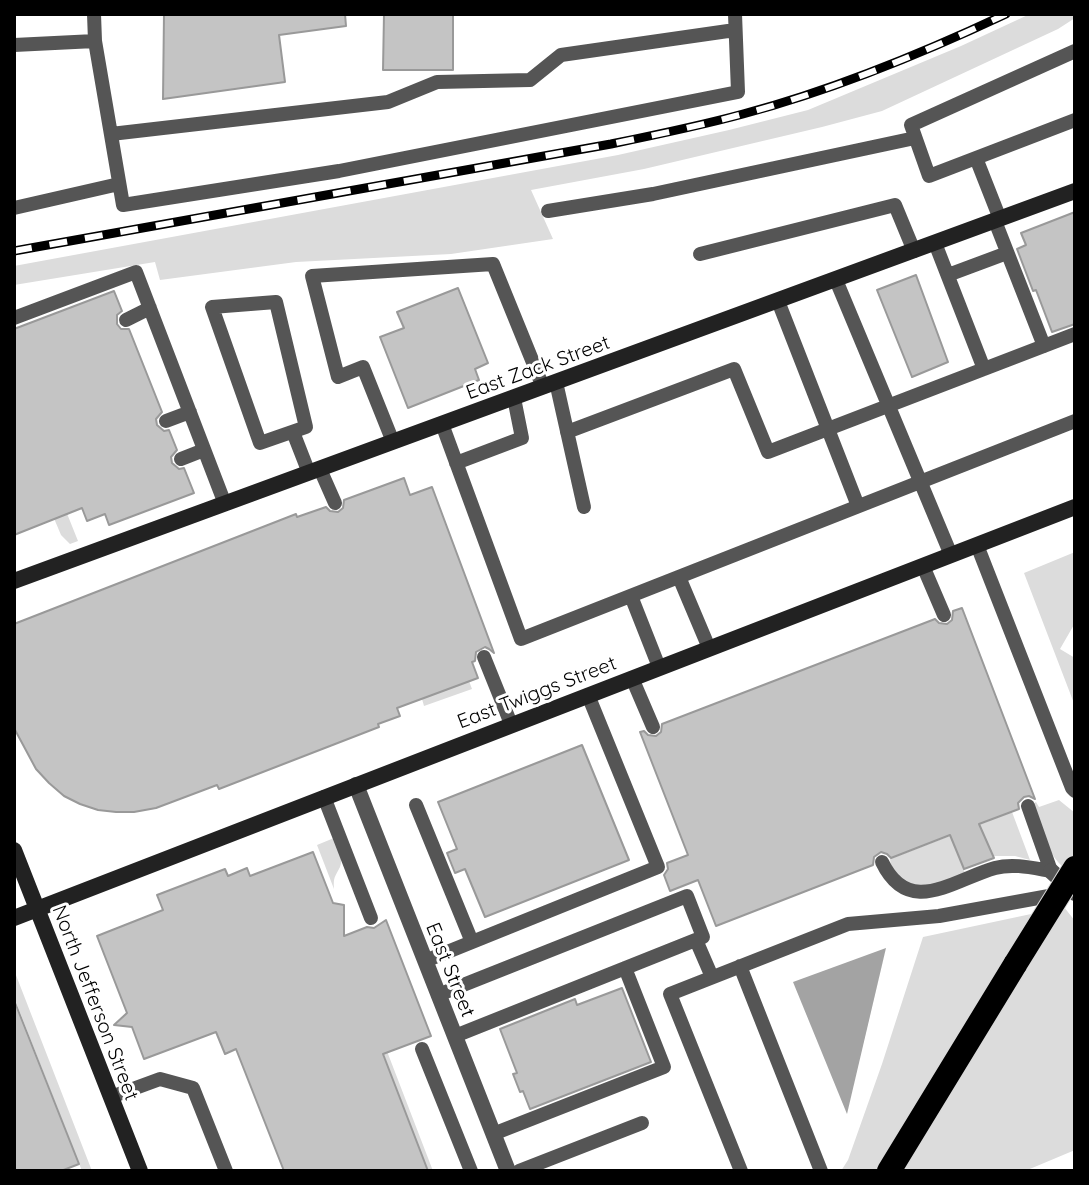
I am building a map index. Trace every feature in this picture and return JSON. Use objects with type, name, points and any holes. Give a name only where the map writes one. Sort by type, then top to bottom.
[{"type":"highway","points":[[889,1171],[1068,880]]},
{"type":"street","name":"East Zack Street","points":[[14,581],[1075,191]]},
{"type":"street","name":"East Twiggs Street","points":[[14,918],[1075,507]]},
{"type":"street","name":"East Street","points":[[356,785],[508,1171]]},
{"type":"street","name":"North Jefferson Street","points":[[14,850],[140,1171]]},
{"type":"lane","points":[[94,14],[95,41],[123,205],[339,171],[738,92],[735,14]]},
{"type":"lane","points":[[111,134],[388,102],[437,82],[530,80],[561,55],[735,30]]},
{"type":"lane","points":[[14,45],[95,41]]},
{"type":"lane","points":[[1075,51],[911,125],[929,176],[1075,120]]},
{"type":"lane","points":[[548,211],[653,194],[915,138]]},
{"type":"lane","points":[[976,158],[1007,253],[1044,346]]},
{"type":"lane","points":[[14,208],[119,184]]},
{"type":"lane","points":[[700,254],[895,205],[914,251]]},
{"type":"lane","points":[[935,243],[984,369]]},
{"type":"lane","points":[[948,275],[1007,253]]},
{"type":"lane","points":[[393,442],[363,367],[338,377],[312,276],[493,264],[550,385],[567,432],[584,507]]},
{"type":"lane","points":[[14,318],[136,272],[225,504]]},
{"type":"lane","points":[[836,280],[951,555]]},
{"type":"lane","points":[[778,301],[858,506]]},
{"type":"lane","points":[[276,302],[306,427],[293,432],[260,443],[212,307],[276,302]]},
{"type":"lane","points":[[126,320],[150,308]]},
{"type":"lane","points":[[567,432],[734,369],[768,452],[1075,334]]},
{"type":"lane","points":[[456,463],[522,438],[514,398]]},
{"type":"lane","points":[[166,421],[190,412]]},
{"type":"lane","points":[[442,424],[521,639],[1075,421]]},
{"type":"lane","points":[[293,432],[335,503]]},
{"type":"lane","points":[[181,459],[204,450]]},
{"type":"lane","points":[[977,545],[1075,791]]},
{"type":"lane","points":[[923,566],[944,615]]},
{"type":"lane","points":[[679,577],[709,648]]},
{"type":"lane","points":[[631,596],[659,667]]},
{"type":"lane","points":[[484,657],[511,724]]},
{"type":"lane","points":[[632,678],[653,727]]},
{"type":"lane","points":[[425,961],[658,867],[588,695]]},
{"type":"lane","points":[[324,797],[371,918]]},
{"type":"lane","points":[[416,805],[472,942]]},
{"type":"lane","points":[[1028,806],[1068,880]]},
{"type":"lane","points":[[882,862],[895,883],[904,889],[922,892],[936,890],[996,867],[1015,865],[1068,880]]},
{"type":"lane","points":[[741,1171],[670,994],[848,924],[939,916],[1068,880]]},
{"type":"lane","points":[[438,995],[687,896],[703,937],[455,1036]]},
{"type":"lane","points":[[696,940],[712,977]]},
{"type":"lane","points":[[740,966],[821,1171]]},
{"type":"lane","points":[[493,1134],[664,1067],[625,968]]},
{"type":"lane","points":[[422,1049],[471,1171]]},
{"type":"lane","points":[[111,1097],[160,1079],[193,1088],[226,1171]]},
{"type":"lane","points":[[519,1171],[551,1166],[642,1123]]},
{"type":"shaded area","points":[[1030,14],[1075,14],[1075,18],[1058,29],[882,111],[644,169],[531,190],[553,239],[451,254],[296,262],[160,280],[155,262],[14,285],[14,266],[618,155],[808,110]]},
{"type":"shaded area","points":[[66,511],[78,541],[70,544],[61,535],[53,516]]},
{"type":"shaded area","points":[[1075,552],[1075,623],[1060,649],[1075,658],[1075,706],[1024,573]]},
{"type":"shaded area","points":[[469,681],[472,689],[424,706],[422,699]]},
{"type":"shaded area","points":[[1059,800],[1075,813],[1075,874],[1052,854],[1032,804],[1036,802],[1039,807]]},
{"type":"shaded area","points":[[1012,812],[1030,860],[994,856],[992,853],[962,865],[965,873],[934,885],[909,885],[892,871],[890,859]]},
{"type":"shaded area","points":[[334,838],[341,860],[334,889],[317,845]]},
{"type":"shaded area","points":[[1064,907],[1075,921],[1075,1150],[1025,1171],[841,1171],[848,1160],[882,1064],[923,937]]},
{"type":"shaded area","points":[[886,948],[847,1114],[793,982]]},
{"type":"shaded area","points":[[14,970],[92,1171],[82,1171],[14,997]]},
{"type":"shaded area","points":[[380,1033],[433,1171],[428,1171],[376,1034]]},
{"type":"building","points":[[164,14],[345,14],[346,26],[279,35],[285,82],[163,99]]},
{"type":"building","points":[[384,14],[453,14],[453,70],[383,70]]},
{"type":"building","points":[[1075,212],[1075,324],[1052,332],[1017,249],[1026,245],[1021,233]]},
{"type":"building","points":[[916,275],[948,362],[912,377],[877,290]]},
{"type":"building","points":[[458,288],[488,363],[475,369],[479,380],[408,408],[380,337],[404,328],[397,312]]},
{"type":"building","points":[[114,291],[122,311],[117,315],[117,324],[121,329],[129,329],[162,412],[156,419],[157,425],[164,431],[169,430],[177,450],[171,457],[172,463],[179,469],[184,468],[194,493],[109,525],[105,514],[87,521],[82,508],[14,535],[14,329]]},
{"type":"building","points":[[404,478],[410,495],[432,487],[494,653],[485,647],[476,652],[475,661],[472,662],[478,678],[397,708],[400,716],[378,724],[379,727],[219,789],[217,785],[156,808],[134,812],[98,810],[64,796],[36,769],[14,728],[14,624],[296,514],[297,517],[326,507],[338,512],[343,508],[344,500]]},
{"type":"building","points":[[962,608],[1035,799],[1024,797],[1018,803],[1019,809],[979,824],[994,858],[964,869],[950,835],[891,858],[881,852],[874,857],[873,865],[716,926],[698,880],[670,891],[664,875],[668,869],[667,863],[688,855],[640,732],[656,736],[661,732],[662,724],[935,619],[947,624],[952,620],[953,611]]},
{"type":"building","points":[[582,745],[629,860],[485,917],[465,869],[455,873],[447,853],[457,849],[438,802]]},
{"type":"building","points":[[313,852],[333,903],[344,905],[344,936],[367,927],[374,928],[386,920],[431,1036],[383,1054],[428,1171],[284,1171],[236,1049],[225,1054],[216,1032],[144,1059],[132,1027],[114,1025],[127,1013],[97,936],[163,910],[157,895],[225,869],[228,876],[247,868],[250,876]]},
{"type":"building","points":[[622,988],[651,1062],[530,1109],[513,1074],[517,1073],[500,1029],[575,999],[577,1005]]},
{"type":"building","points":[[14,1000],[79,1164],[61,1171],[14,1171]]},
{"type":"railway","points":[[14,251],[611,144],[710,122],[843,82],[1006,14]]}]
